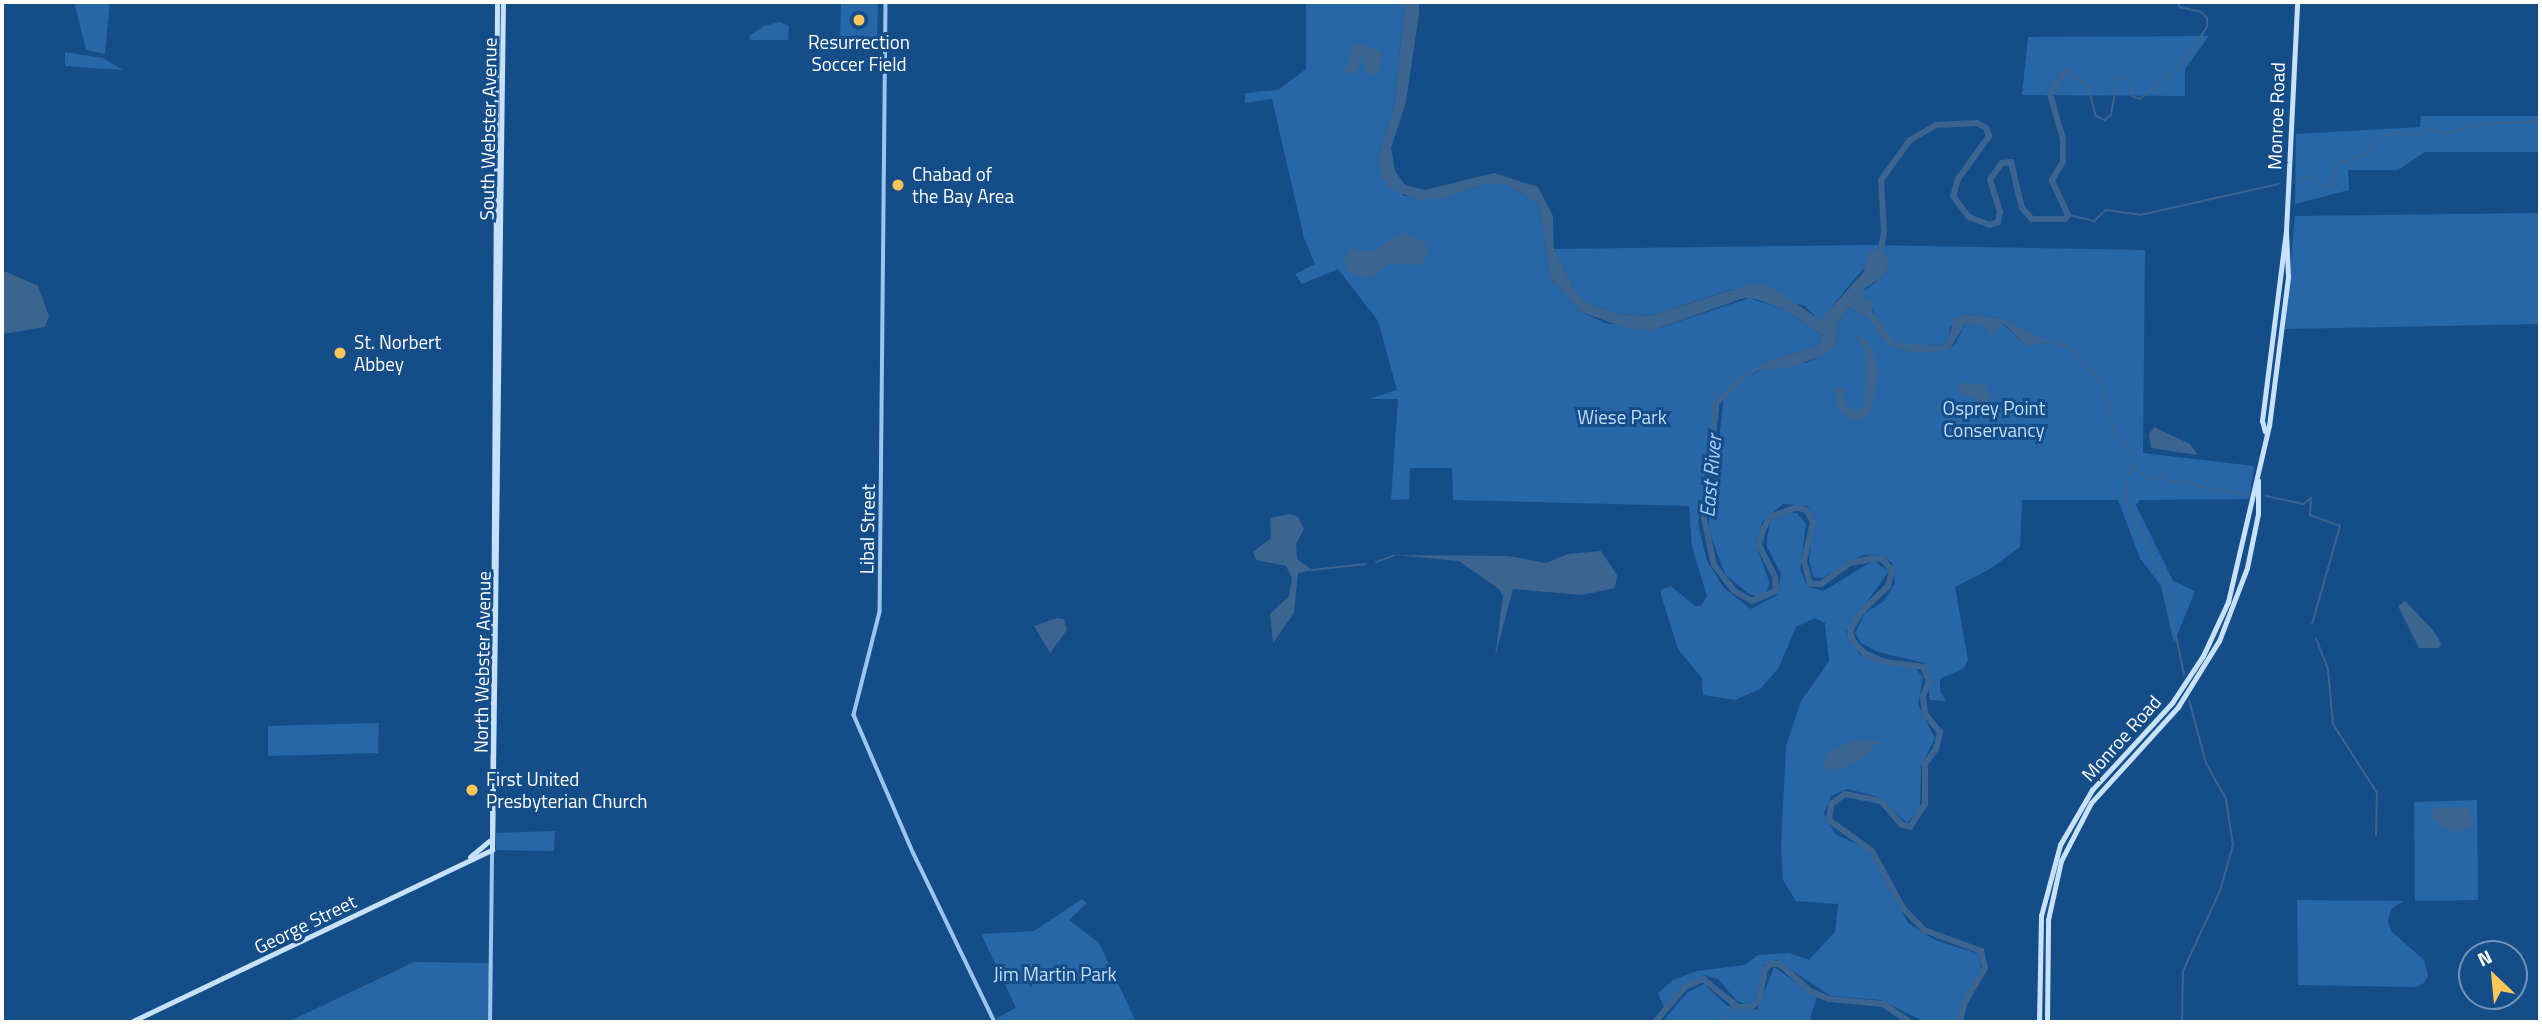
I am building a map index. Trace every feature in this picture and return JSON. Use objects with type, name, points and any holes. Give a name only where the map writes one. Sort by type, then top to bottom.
[{"type":"main road","name":"South Webster Avenue","points":[[497,2],[497,256]]},
{"type":"main road","name":"South Webster Avenue","points":[[497,256],[503,2]]},
{"type":"main road","name":"Monroe Road","points":[[2039,1022],[2040,925],[2060,845],[2085,799],[2172,702],[2213,638],[2239,566],[2258,481],[2264,432],[2269,426],[2288,277],[2286,231],[2297,2]]},
{"type":"main road","name":"North Webster Avenue","points":[[492,850],[489,841],[497,256]]},
{"type":"main road","name":"North Webster Avenue","points":[[492,850],[497,256]]},
{"type":"main road","name":"Monroe Road","points":[[2047,1022],[2049,908],[2066,847],[2091,803],[2178,707],[2219,641],[2247,568],[2259,514],[2258,481]]},
{"type":"main road","points":[[458,866],[483,850],[489,841]]},
{"type":"main road","name":"George Street","points":[[131,1022],[492,850]]},
{"type":"street","name":"Libal Street","points":[[886,2],[880,612],[854,715],[914,854],[995,1022]]},
{"type":"street","points":[[490,1022],[492,850]]},
{"type":"green space","points":[[74,2],[110,2],[105,54],[86,50]]},
{"type":"green space","name":"Resurrection Soccer Field","points":[[841,2],[878,2],[877,40],[840,39]]},
{"type":"green space","points":[[1306,2],[1405,2],[1394,106],[1378,158],[1404,196],[1446,198],[1485,184],[1505,184],[1539,204],[1550,277],[1581,312],[1605,323],[1653,330],[1749,298],[1783,309],[1823,335],[1818,346],[1767,361],[1750,377],[1760,370],[1809,362],[1835,347],[1838,323],[1849,307],[1868,319],[1888,345],[1914,353],[1954,346],[1966,323],[2003,324],[2026,346],[2050,342],[2001,318],[1964,314],[1950,327],[1949,339],[1941,346],[1895,343],[1875,319],[1873,305],[1861,299],[1861,293],[1883,277],[1890,263],[1886,255],[1877,252],[1820,321],[1805,306],[1733,289],[1650,316],[1618,314],[1586,302],[1575,290],[1554,249],[1867,245],[2145,250],[2143,453],[2254,466],[2249,499],[2140,500],[2136,505],[2173,581],[2195,591],[2174,643],[2161,586],[2140,558],[2118,500],[2022,500],[2020,547],[1990,569],[1955,587],[1968,660],[1964,668],[1940,679],[1940,691],[1946,701],[1930,700],[1925,663],[1878,652],[1861,643],[1855,633],[1865,613],[1884,601],[1895,583],[1892,562],[1880,556],[1863,555],[1822,578],[1813,577],[1809,560],[1814,518],[1808,506],[1783,504],[1762,522],[1756,545],[1770,584],[1763,597],[1750,595],[1725,574],[1708,528],[1724,397],[1720,400],[1708,506],[1701,506],[1698,523],[1707,561],[1724,588],[1751,609],[1777,595],[1781,574],[1767,547],[1767,537],[1771,520],[1787,512],[1797,513],[1806,524],[1800,570],[1808,587],[1823,591],[1873,561],[1889,571],[1846,631],[1860,655],[1915,668],[1923,677],[1918,705],[1935,738],[1921,766],[1920,810],[1907,823],[1879,797],[1847,789],[1831,796],[1824,813],[1835,834],[1863,847],[1877,861],[1908,923],[1935,940],[1979,954],[1981,970],[1956,1022],[1925,1022],[1881,1000],[1831,996],[1776,960],[1764,965],[1757,998],[1748,1005],[1737,1001],[1718,979],[1704,975],[1685,984],[1665,1010],[1658,993],[1673,980],[1697,971],[1745,965],[1758,955],[1789,953],[1809,960],[1835,932],[1838,904],[1796,901],[1783,880],[1781,847],[1786,746],[1801,701],[1829,661],[1825,623],[1815,618],[1796,627],[1778,669],[1760,689],[1735,700],[1703,695],[1702,678],[1678,649],[1661,595],[1661,590],[1671,586],[1695,606],[1701,606],[1707,596],[1692,547],[1689,506],[1453,500],[1452,468],[1410,468],[1409,499],[1391,500],[1398,399],[1369,399],[1397,390],[1378,321],[1338,269],[1302,284],[1295,274],[1315,264],[1304,238],[1272,99],[1245,103],[1245,93],[1278,90],[1306,69]]},
{"type":"green space","points":[[780,22],[789,26],[788,40],[749,40],[750,35],[764,26]]},
{"type":"green space","points":[[2209,36],[2185,69],[2185,96],[2022,95],[2028,37]]},
{"type":"green space","points":[[65,52],[103,58],[123,70],[65,66]]},
{"type":"green space","points":[[2421,116],[2540,116],[2540,152],[2425,152],[2398,170],[2348,170],[2349,190],[2295,204],[2296,134],[2420,127]]},
{"type":"green space","points":[[2540,213],[2540,324],[2285,329],[2295,216]]},
{"type":"green space","points":[[379,723],[378,753],[268,756],[268,726]]},
{"type":"green space","points":[[2477,800],[2478,900],[2415,901],[2414,802]]},
{"type":"green space","points":[[555,831],[554,851],[496,850],[496,833]]},
{"type":"green space","name":"Jim Martin Park","points":[[1082,899],[1087,903],[1069,920],[1099,943],[1136,1022],[998,1022],[996,1018],[1016,1008],[981,934],[1034,931]]},
{"type":"green space","points":[[2297,900],[2403,901],[2391,909],[2388,921],[2391,931],[2424,960],[2428,976],[2424,983],[2416,987],[2298,985]]},
{"type":"green space","points":[[414,962],[491,963],[490,1022],[288,1022]]},
{"type":"green space","points":[[1774,967],[1817,997],[1809,1022],[1662,1022],[1688,992],[1704,984],[1727,1006],[1757,1010]]},
{"type":"shaded area","points":[[1405,2],[1419,2],[1419,13],[1406,102],[1391,148],[1395,171],[1405,185],[1425,190],[1494,173],[1538,187],[1553,216],[1554,249],[1575,290],[1586,302],[1618,314],[1650,316],[1753,283],[1769,285],[1820,320],[1863,273],[1869,252],[1876,250],[1886,254],[1890,263],[1883,277],[1865,288],[1861,299],[1875,301],[1872,311],[1895,342],[1941,346],[1949,339],[1953,320],[1964,314],[2001,318],[2051,342],[2026,346],[2004,324],[1992,335],[1984,326],[1966,323],[1949,350],[1914,353],[1888,345],[1868,319],[1849,307],[1838,323],[1835,347],[1826,354],[1795,366],[1760,370],[1734,382],[1767,361],[1818,346],[1823,335],[1783,309],[1756,299],[1744,298],[1653,330],[1629,329],[1581,312],[1550,277],[1539,204],[1505,184],[1485,184],[1446,198],[1418,200],[1389,188],[1382,177],[1378,158],[1394,106]]},
{"type":"shaded area","points":[[1353,42],[1382,51],[1380,74],[1367,74],[1362,57],[1356,73],[1339,74],[1349,62]]},
{"type":"shaded area","points":[[1407,233],[1425,242],[1429,250],[1422,265],[1391,263],[1368,279],[1349,272],[1344,263],[1348,249],[1371,252],[1397,235]]},
{"type":"shaded area","points":[[2,270],[38,286],[49,316],[45,327],[2,334]]},
{"type":"shaded area","points":[[1857,333],[1869,342],[1879,370],[1872,409],[1862,421],[1854,421],[1839,410],[1834,392],[1838,386],[1844,389],[1846,405],[1851,409],[1860,411],[1865,404],[1866,357]]},
{"type":"shaded area","points":[[1964,382],[1986,386],[1991,397],[1987,407],[1981,408],[1972,396],[1959,393],[1958,385]]},
{"type":"shaded area","points":[[2154,427],[2190,444],[2198,455],[2151,448],[2149,434]]},
{"type":"shaded area","points":[[1290,514],[1298,517],[1304,529],[1296,544],[1297,559],[1312,570],[1298,573],[1294,613],[1273,643],[1270,614],[1289,596],[1292,578],[1286,566],[1256,560],[1253,552],[1271,538],[1270,518]]},
{"type":"shaded area","points":[[1601,551],[1617,575],[1615,588],[1582,595],[1513,589],[1495,657],[1503,596],[1499,589],[1459,561],[1395,555],[1508,556],[1546,563],[1568,554]]},
{"type":"shaded area","points":[[2405,601],[2433,630],[2441,643],[2439,648],[2419,648],[2398,606]]},
{"type":"shaded area","points":[[1057,618],[1064,619],[1067,630],[1050,653],[1034,626]]},
{"type":"shaded area","points":[[1873,740],[1888,744],[1876,744],[1867,756],[1834,773],[1836,767],[1827,771],[1823,765],[1829,757],[1823,754],[1850,742]]},
{"type":"shaded area","points":[[2470,807],[2472,826],[2462,832],[2443,829],[2429,815],[2435,808]]},
{"type":"waterway","points":[[2066,71],[2088,85],[2096,116],[2105,120],[2111,115],[2117,80],[2128,77],[2133,82],[2132,96],[2140,99],[2180,67],[2207,27],[2207,18],[2201,12],[2180,7],[2177,2]]},
{"type":"waterway","points":[[1879,260],[1884,232],[1881,180],[1910,140],[1936,125],[1977,123],[1986,128],[1989,136],[1958,179],[1953,196],[1969,217],[1990,225],[1998,222],[2000,212],[1990,179],[2002,163],[2011,162],[2022,208],[2032,219],[2065,219],[2068,215],[2052,180],[2063,162],[2063,139],[2050,94],[2066,71]]},
{"type":"waterway","points":[[2297,179],[2313,178],[2320,187],[2329,187],[2336,176],[2335,164],[2368,154],[2381,137],[2392,133],[2417,135],[2431,129],[2444,134],[2488,123],[2540,122]]},
{"type":"waterway","points":[[2068,215],[2094,221],[2106,210],[2140,215],[2279,184]]},
{"type":"waterway","points":[[2049,341],[2071,348],[2103,385],[2116,437],[2130,445],[2135,457]]},
{"type":"waterway","name":"East River","points":[[1741,379],[1716,403],[1704,518],[1714,565],[1734,591],[1752,601],[1776,591],[1775,577],[1759,545],[1770,517],[1797,507],[1807,511],[1813,522],[1804,561],[1810,584],[1821,584],[1850,563],[1871,559],[1882,559],[1892,570],[1888,586],[1862,611],[1850,630],[1853,641],[1864,653],[1885,662],[1923,667],[1929,681],[1923,696],[1925,714],[1940,732],[1936,749],[1925,764],[1925,804],[1910,827],[1901,824],[1881,801],[1845,794],[1831,804],[1829,820],[1872,851],[1903,908],[1924,930],[1981,951],[1985,968],[1964,1004],[1960,1022]]},
{"type":"waterway","points":[[2136,462],[2126,481],[2127,501],[2165,583],[2184,675]]},
{"type":"waterway","points":[[2135,468],[2153,481],[2161,476],[2170,482],[2186,481],[2203,488],[2247,494]]},
{"type":"waterway","points":[[2266,496],[2303,504],[2311,498],[2310,515],[2340,526],[2312,624]]},
{"type":"waterway","points":[[1376,562],[1395,555]]},
{"type":"waterway","points":[[1312,570],[1366,564]]},
{"type":"waterway","points":[[2316,638],[2328,670],[2333,724],[2377,793],[2376,835]]},
{"type":"waterway","points":[[2182,1022],[2183,971],[2220,891],[2233,845],[2226,799],[2206,763],[2189,700]]},
{"type":"waterway","name":"East River","points":[[1655,1022],[1685,987],[1703,979],[1738,1007],[1751,1007],[1759,1001],[1765,970],[1771,963],[1781,965],[1810,991],[1829,999],[1883,1004],[1910,1022]]},
{"type":"waterway","points":[[1724,1022],[1730,1008],[1738,1007]]},
{"type":"place","name":"Resurrection Soccer Field","points":[[859,20]]},
{"type":"place","name":"Chabad of the Bay Area","points":[[898,185]]},
{"type":"place","name":"St. Norbert Abbey","points":[[340,353]]},
{"type":"place","name":"First United Presbyterian Church","points":[[472,790]]},
{"type":"park label","name":"Wiese Park","points":[[1622,417]]},
{"type":"park label","name":"Osprey Point Conservancy","points":[[1994,419]]}]
